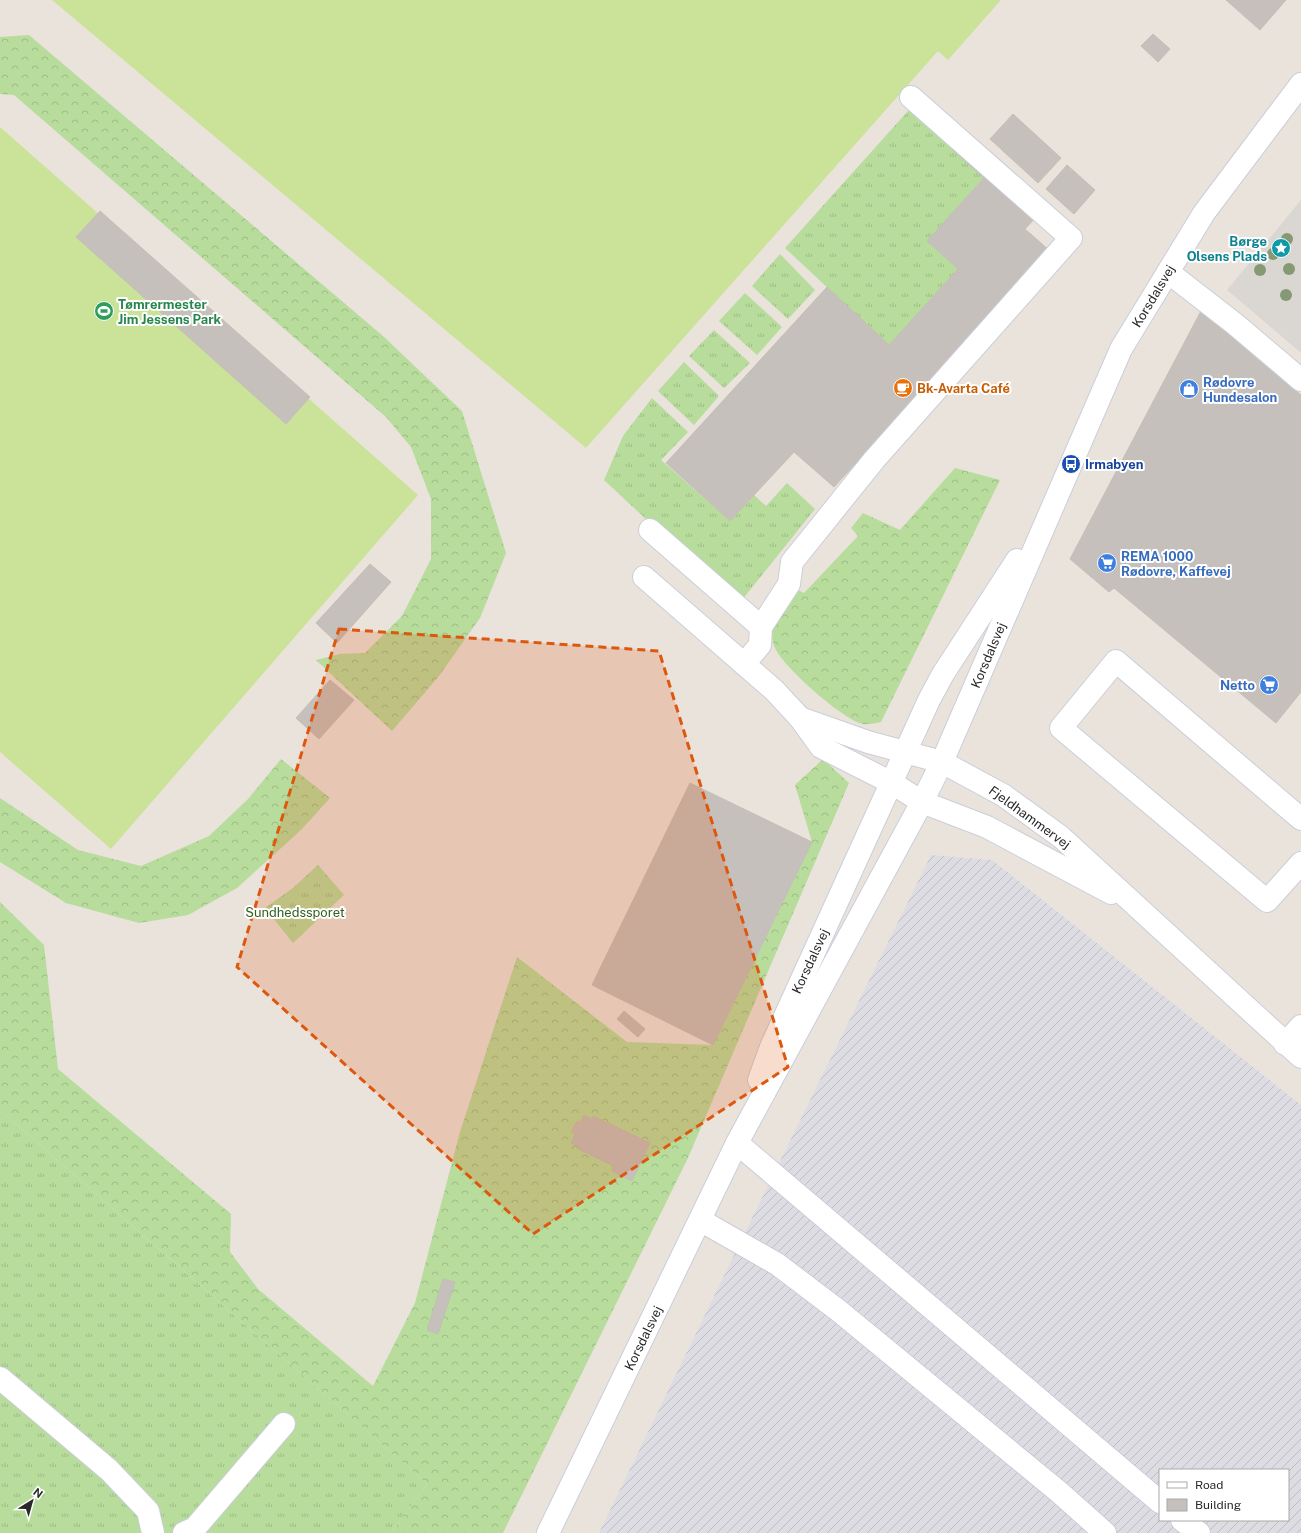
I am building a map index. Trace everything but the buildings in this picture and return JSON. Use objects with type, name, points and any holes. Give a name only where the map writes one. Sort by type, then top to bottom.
[{"type":"street","name":"Korsdalsvej","points":[[548,1533],[737,1143],[922,802],[942,762],[1121,349],[1204,213],[1301,84]]},
{"type":"street","points":[[744,664],[760,645],[762,627],[789,584],[792,562],[874,460],[1071,238],[911,96]]},
{"type":"street","points":[[1168,272],[1235,324],[1301,380]]},
{"type":"street","name":"Korsdalsvej","points":[[737,1143],[771,1047],[943,674],[1052,506]]},
{"type":"street","points":[[650,530],[762,627]]},
{"type":"street","points":[[644,577],[774,690],[800,718],[821,747],[892,783],[922,802]]},
{"type":"street","points":[[1301,818],[1116,661],[1061,728],[1267,902],[1301,863]]},
{"type":"street","name":"Fjeldhammervej","points":[[800,718],[868,742],[942,762],[1003,794],[1055,832],[1293,1051]]},
{"type":"street","name":"Fjeldhammervej","points":[[922,802],[987,827],[1139,908]]},
{"type":"street","points":[[1293,1051],[1301,1026]]},
{"type":"street","points":[[737,1143],[956,1331],[1159,1501]]},
{"type":"street","points":[[700,1220],[776,1264],[839,1311],[1053,1487],[1105,1533]]},
{"type":"street","points":[[0,1378],[109,1470],[148,1511],[153,1533]]},
{"type":"street","points":[[184,1533],[195,1528],[284,1424]]},
{"type":"street","points":[[1183,1521],[1199,1533]]},
{"type":"highlighted area","points":[[339,629],[659,651],[788,1067],[533,1234],[237,967]]},
{"type":"shaded area","name":"Børge Olsens Plads","points":[[1301,200],[1301,353],[1227,290]]},
{"type":"shaded area","points":[[931,855],[992,860],[1301,1105],[1301,1533],[599,1533]]},
{"type":"green space","points":[[52,0],[1001,0],[948,60],[938,51],[586,448]]},
{"type":"green space","points":[[29,35],[383,336],[462,411],[506,553],[480,618],[439,676],[392,731],[316,660],[340,654],[365,653],[402,616],[431,559],[431,499],[411,447],[386,417],[14,95],[0,94],[0,37]]},
{"type":"green space","points":[[908,111],[923,117],[959,144],[953,150],[984,178],[927,241],[958,269],[889,345],[785,248]]},
{"type":"green space","name":"Tømrermester Jim Jessens Park","points":[[0,127],[418,495],[111,849],[0,752]]},
{"type":"green space","points":[[780,254],[815,290],[788,319],[752,286]]},
{"type":"green space","points":[[745,293],[782,327],[757,355],[719,321]]},
{"type":"green space","points":[[714,330],[750,363],[724,388],[689,356]]},
{"type":"green space","points":[[684,362],[719,396],[694,425],[658,391]]},
{"type":"green space","points":[[652,398],[688,432],[661,460],[730,521],[754,495],[766,506],[787,483],[815,509],[738,605],[604,480],[623,436]]},
{"type":"green space","points":[[955,468],[1000,480],[881,722],[863,724],[829,704],[791,669],[776,650],[772,638],[771,626],[798,590],[804,593],[858,536],[851,528],[863,513],[900,530]]},
{"type":"green space","points":[[281,759],[330,798],[301,830],[237,888],[188,915],[139,923],[66,903],[0,862],[0,798],[78,850],[141,866],[209,836],[248,799]]},
{"type":"green space","points":[[823,759],[849,783],[687,1160],[503,1533],[391,1533],[427,1484],[0,1110],[0,902],[44,945],[58,1069],[231,1214],[230,1252],[258,1289],[373,1386],[415,1303],[460,1132],[517,957],[627,1042],[713,1045],[812,842],[795,785]]},
{"type":"green space","name":"Sundhedssporet","points":[[318,865],[344,895],[293,943],[265,908],[293,888]]},
{"type":"green space","points":[[0,1110],[427,1484],[391,1533],[0,1533]]},
{"type":"place","name":"Børge Olsens Plads","points":[[1281,248]]},
{"type":"place","name":"Tømrermester Jim Jessens Park","points":[[104,311]]},
{"type":"place","name":"Bk-Avarta Café","points":[[903,388]]},
{"type":"place","name":"Rødovre Hundesalon","points":[[1189,389]]},
{"type":"place","name":"Irmabyen","points":[[1071,464]]},
{"type":"place","name":"REMA 1000 Rødovre, Kaffevej","points":[[1107,563]]},
{"type":"place","name":"Netto","points":[[1269,685]]}]
